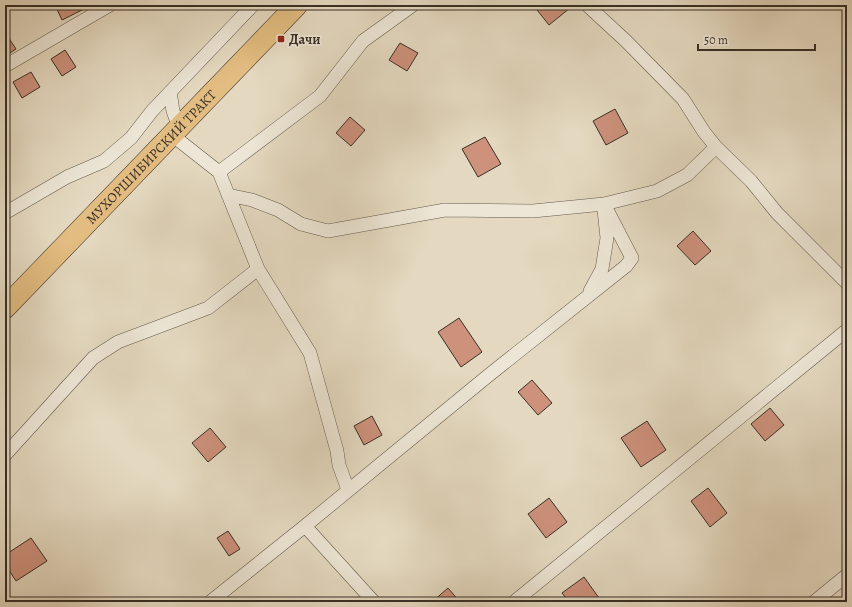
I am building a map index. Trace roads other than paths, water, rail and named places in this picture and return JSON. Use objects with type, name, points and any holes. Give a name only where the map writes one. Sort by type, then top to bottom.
[{"type":"main road","name":"МУХОРШИБИРСКИЙ ТРАКТ","points":[[5,308],[297,5]]},
{"type":"street","points":[[5,66],[110,5]]},
{"type":"street","points":[[5,213],[68,177],[104,161],[130,138],[152,111],[253,5]]},
{"type":"street","points":[[219,172],[320,96],[363,42],[413,5]]},
{"type":"street","points":[[587,5],[626,41],[683,99],[704,132],[716,147],[752,181],[777,213],[847,283]]},
{"type":"street","points":[[170,92],[176,131],[219,172],[258,269],[310,353],[337,451],[339,465],[348,490]]},
{"type":"street","points":[[228,195],[252,200],[278,210],[301,224],[328,231],[445,210],[533,211],[604,204],[657,191],[687,175],[716,147]]},
{"type":"street","points":[[210,602],[489,375],[626,266],[632,258],[604,204]]},
{"type":"street","points":[[588,296],[602,269],[606,238],[604,204]]},
{"type":"street","points":[[5,455],[92,358],[118,342],[208,308],[258,269]]},
{"type":"street","points":[[514,602],[847,330]]},
{"type":"street","points":[[305,526],[374,602]]},
{"type":"street","points":[[814,602],[847,575]]},
{"type":"place","name":"Дачи","points":[[281,39]]}]
